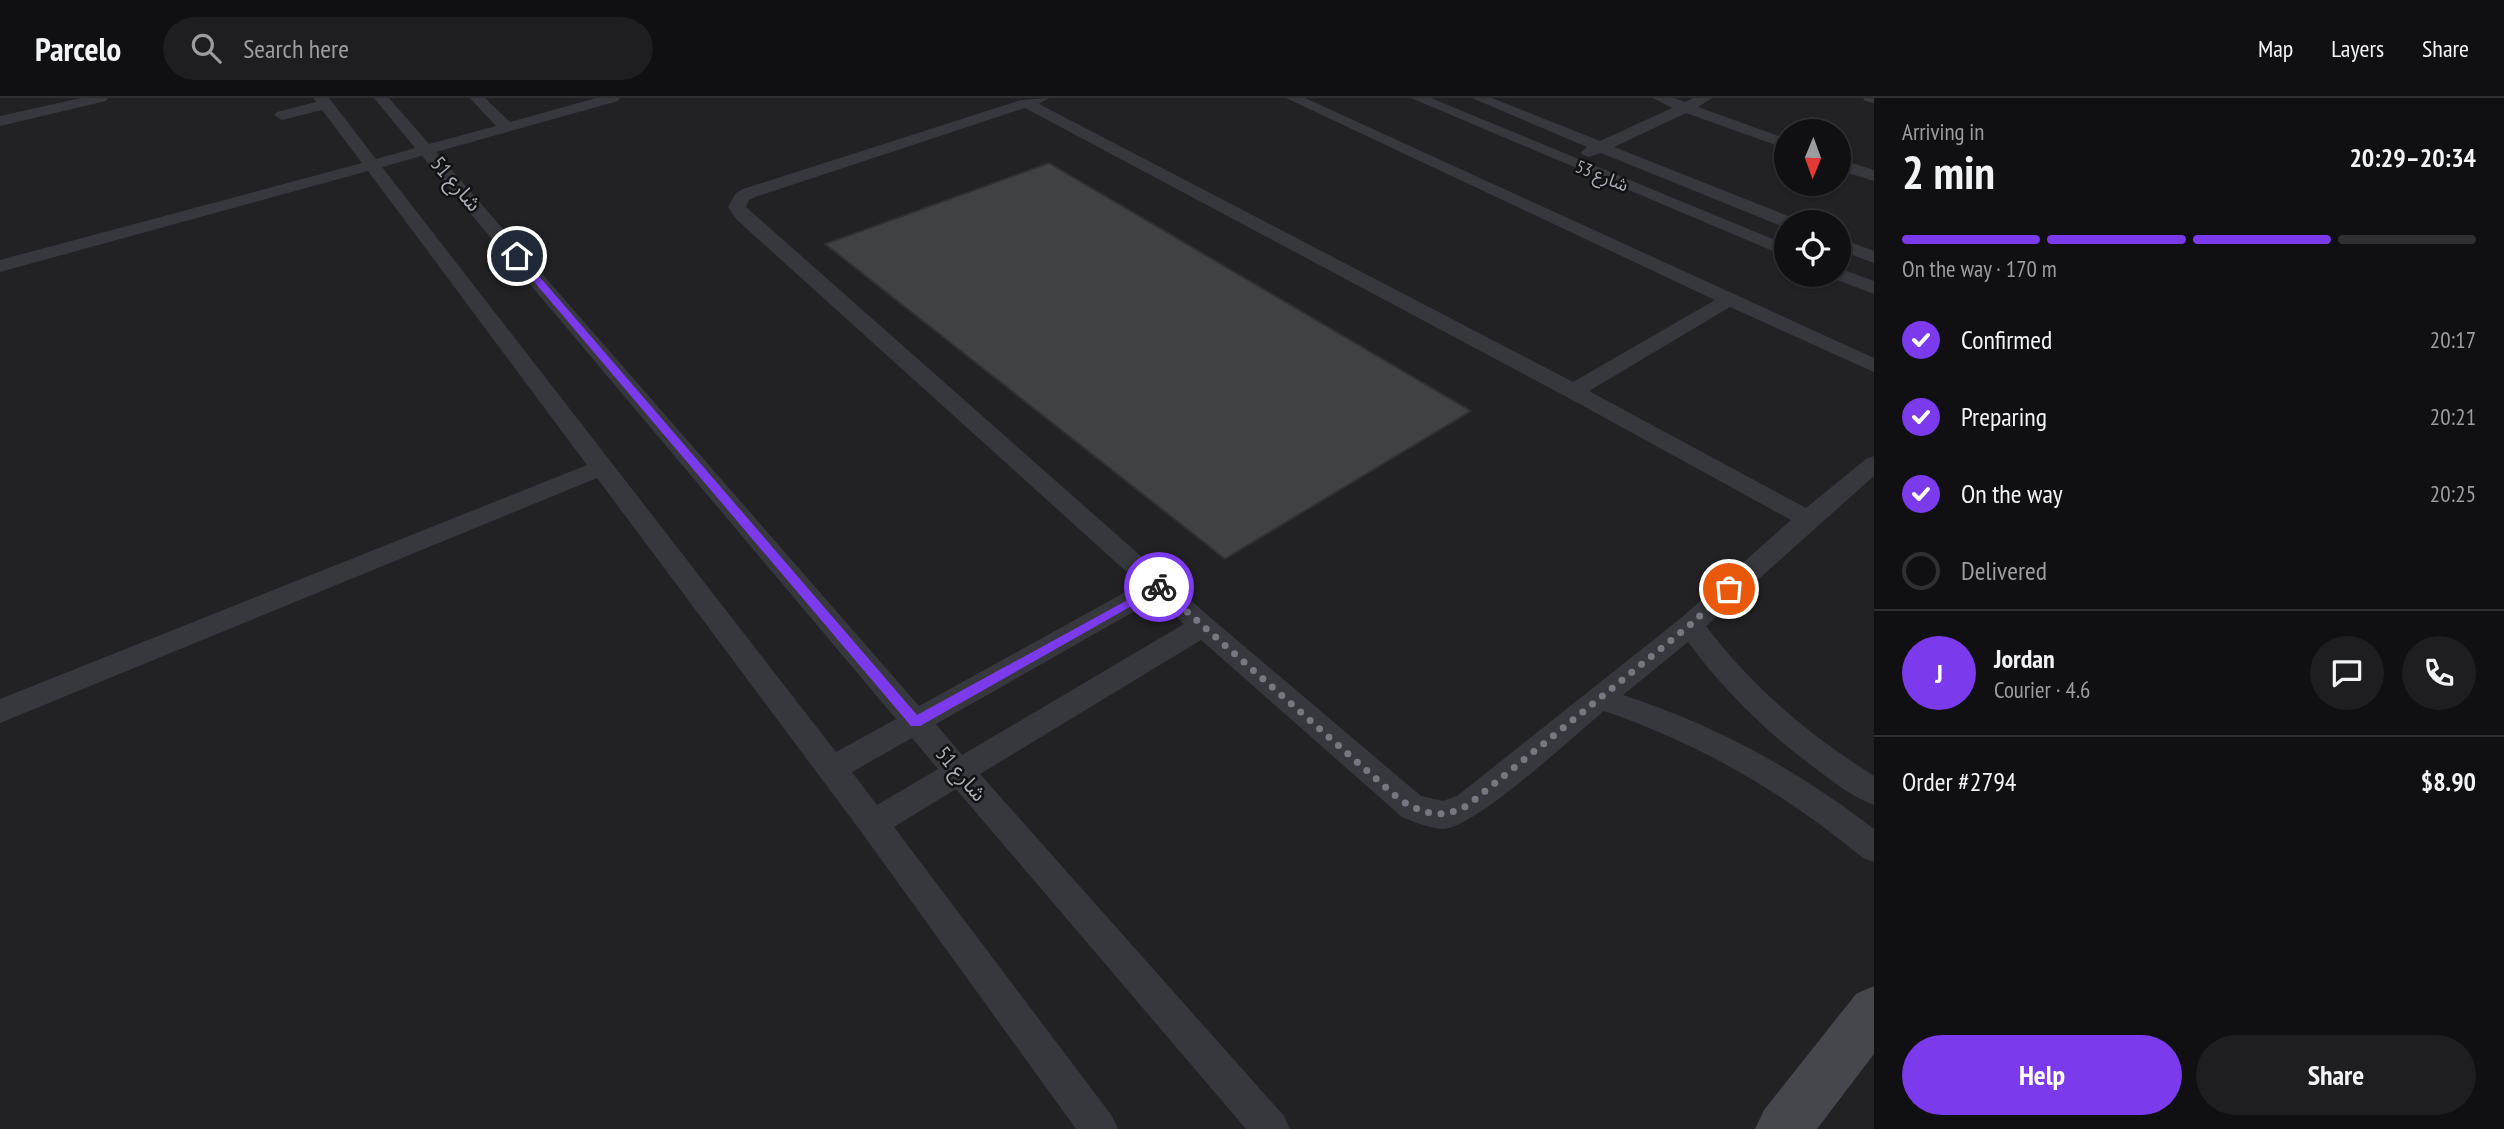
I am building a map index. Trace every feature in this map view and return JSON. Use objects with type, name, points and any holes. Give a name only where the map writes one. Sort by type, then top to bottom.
[{"type":"main road","points":[[1783,1129],[1874,1012]]},
{"type":"lane","points":[[0,121],[101,98]]},
{"type":"lane","name":"شارع 51","points":[[381,98],[959,772],[1271,1129]]},
{"type":"lane","points":[[477,98],[507,128]]},
{"type":"lane","points":[[0,267],[613,98]]},
{"type":"lane","points":[[1293,98],[1874,366]]},
{"type":"lane","name":"شارع 53","points":[[1418,98],[1774,247]]},
{"type":"lane","name":"شارع 53","points":[[1479,98],[1774,217]]},
{"type":"lane","points":[[1660,98],[1774,140]]},
{"type":"lane","points":[[1568,162],[1705,98]]},
{"type":"lane","points":[[282,115],[324,101],[873,823],[1099,1129]]},
{"type":"lane","points":[[1808,519],[1034,101],[749,193],[742,197],[737,207],[1399,799],[1428,814],[1444,815],[1468,805],[1690,625],[1874,464]]},
{"type":"lane","points":[[1852,168],[1874,176]]},
{"type":"lane","points":[[1851,248],[1874,257]]},
{"type":"lane","points":[[1851,279],[1874,288]]},
{"type":"lane","points":[[1573,391],[1730,299]]},
{"type":"lane","points":[[0,711],[603,467]]},
{"type":"lane","points":[[831,769],[1158,586]]},
{"type":"lane","points":[[1690,625],[1726,671],[1776,720],[1837,769],[1874,792]]},
{"type":"lane","points":[[873,823],[1203,626]]},
{"type":"lane","points":[[1598,698],[1657,716],[1717,742],[1777,775],[1836,816],[1874,848]]},
{"type":"shaded area","points":[[0,98],[1874,98],[1874,1129],[0,1129]]},
{"type":"building","points":[[1049,163],[1471,411],[1225,559],[825,244]]},
{"type":"way so far","points":[[1159,587],[1399,799],[1428,814],[1444,815],[1457,812],[1468,805],[1690,625],[1729,589]]},
{"type":"route","points":[[517,256],[916,722],[1159,587]]}]
